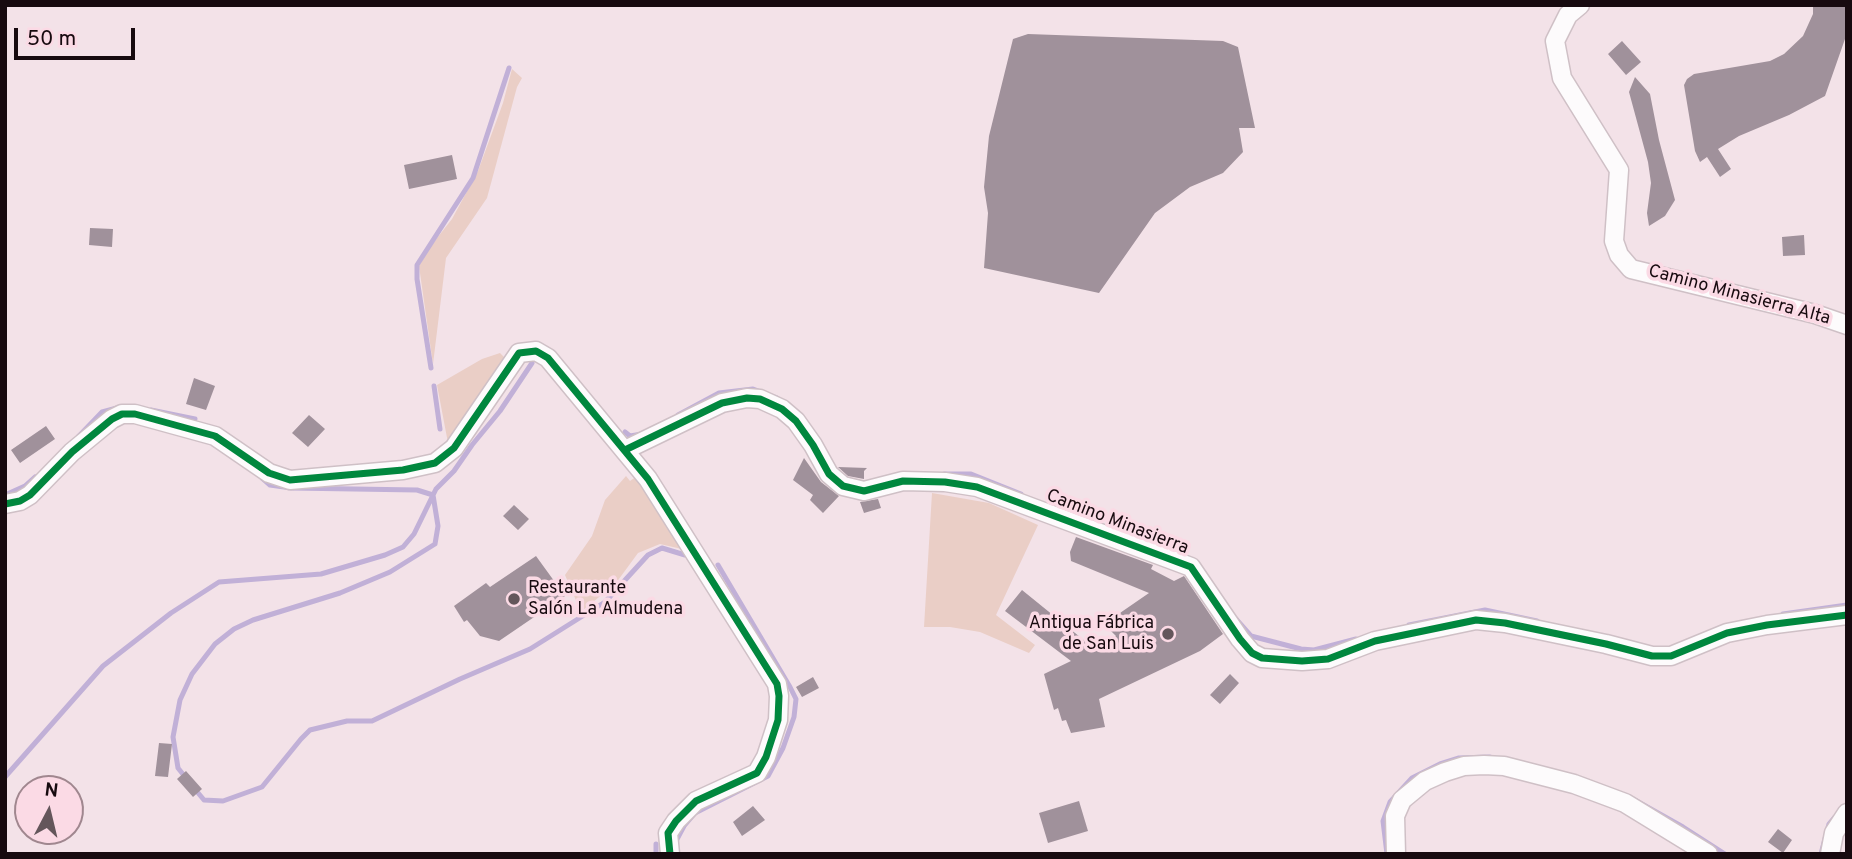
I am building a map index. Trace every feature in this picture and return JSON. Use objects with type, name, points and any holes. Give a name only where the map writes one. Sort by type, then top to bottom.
[{"type":"street","name":"Camino Minasierra Alta","points":[[1580,5],[1568,15],[1555,41],[1562,78],[1619,170],[1614,241],[1619,256],[1631,269],[1815,314],[1847,325]]},
{"type":"street","points":[[5,504],[30,495],[72,452],[122,414],[135,414],[215,436],[269,473],[290,480],[403,470],[435,463],[454,448],[519,353],[536,351],[548,358],[648,478],[777,684],[780,708],[774,739],[757,774],[696,802],[676,821],[668,833],[670,854]]},
{"type":"street","name":"Camino Minasierra","points":[[625,450],[722,403],[747,398],[760,399],[782,409],[796,421],[829,474],[843,486],[863,491],[903,481],[945,482],[978,487],[1191,567],[1240,639],[1252,653],[1262,658],[1303,661],[1328,659],[1375,641],[1476,620],[1505,623],[1652,656],[1671,656],[1727,633],[1847,615]]},
{"type":"street","points":[[1396,854],[1395,816],[1402,800],[1425,781],[1445,772],[1464,766],[1484,765],[1504,766],[1574,784],[1625,803],[1707,854]]},
{"type":"street","points":[[1830,854],[1834,833],[1847,813]]},
{"type":"shaded area","points":[[512,69],[522,78],[517,87],[487,198],[446,258],[433,364],[419,266],[452,219],[478,171],[503,103]]},
{"type":"shaded area","points":[[500,353],[505,358],[502,368],[448,443],[437,385],[482,359]]},
{"type":"shaded area","points":[[626,476],[630,481],[637,476],[686,550],[660,544],[638,553],[616,583],[581,612],[565,575],[592,536],[605,500]]},
{"type":"shaded area","points":[[932,493],[989,503],[1038,525],[996,615],[1035,645],[1029,653],[980,632],[950,627],[924,627]]},
{"type":"building","points":[[1813,5],[1847,5],[1845,39],[1825,96],[1739,136],[1718,149],[1731,169],[1720,177],[1707,157],[1700,162],[1695,151],[1684,85],[1687,79],[1694,74],[1770,61],[1784,54],[1803,36],[1813,14]]},
{"type":"building","points":[[1028,34],[1223,41],[1238,47],[1255,128],[1239,128],[1243,152],[1223,173],[1190,187],[1155,213],[1099,293],[984,268],[988,213],[984,187],[989,136],[1013,39]]},
{"type":"building","points":[[1622,41],[1641,62],[1626,75],[1608,54]]},
{"type":"building","points":[[1635,77],[1650,94],[1675,200],[1665,216],[1649,226],[1647,213],[1651,183],[1648,162],[1629,92]]},
{"type":"building","points":[[452,155],[457,179],[409,189],[404,165]]},
{"type":"building","points":[[90,228],[113,229],[112,247],[89,245]]},
{"type":"building","points":[[1804,235],[1805,255],[1783,256],[1782,237]]},
{"type":"building","points":[[194,378],[215,386],[206,410],[186,404]]},
{"type":"building","points":[[309,415],[325,429],[308,447],[292,433]]},
{"type":"building","points":[[46,426],[55,439],[20,463],[11,450]]},
{"type":"building","points":[[804,458],[821,482],[839,496],[823,513],[810,500],[813,495],[793,480]]},
{"type":"building","points":[[838,467],[867,468],[864,471],[864,479],[848,476]]},
{"type":"building","points":[[878,499],[881,508],[864,513],[860,502]]},
{"type":"building","points":[[514,505],[529,519],[518,530],[503,516]]},
{"type":"building","name":"Antigua Fábrica de San Luis","points":[[1076,537],[1153,565],[1151,569],[1174,581],[1184,576],[1223,634],[1200,651],[1099,699],[1105,727],[1071,733],[1066,720],[1062,721],[1058,708],[1054,710],[1044,674],[1071,661],[1005,611],[1022,590],[1096,650],[1116,636],[1104,624],[1149,593],[1071,561],[1070,552]]},
{"type":"building","points":[[536,556],[565,596],[499,641],[480,636],[467,620],[464,622],[454,606],[486,583],[490,587]]},
{"type":"building","points":[[1230,674],[1239,683],[1220,704],[1210,695]]},
{"type":"building","points":[[813,677],[819,688],[802,697],[796,687]]},
{"type":"building","points":[[159,743],[172,744],[168,777],[155,776]]},
{"type":"building","points":[[186,771],[202,789],[193,797],[177,779]]},
{"type":"building","points":[[1079,801],[1088,831],[1048,843],[1039,813]]},
{"type":"building","points":[[753,806],[765,820],[742,836],[733,822]]},
{"type":"building","points":[[1778,829],[1792,840],[1783,853],[1768,842]]},
{"type":"waterway","points":[[431,368],[417,265],[473,178],[509,68]]},
{"type":"waterway","points":[[5,777],[103,666],[171,613],[219,582],[321,574],[403,547],[414,534],[436,489],[454,471],[500,411],[532,363]]},
{"type":"waterway","points":[[434,386],[440,429]]},
{"type":"waterway","points":[[678,415],[719,393],[753,389],[777,398]]},
{"type":"waterway","points":[[78,437],[102,412],[117,408]]},
{"type":"waterway","points":[[151,410],[195,419]]},
{"type":"waterway","points":[[625,432],[630,436],[642,434]]},
{"type":"waterway","points":[[944,474],[971,474],[1021,494]]},
{"type":"waterway","points":[[5,495],[25,486],[35,477]]},
{"type":"waterway","points":[[186,778],[178,768],[173,737],[180,700],[192,674],[215,644],[234,629],[253,620],[340,593],[390,572],[435,544],[438,526],[433,495],[417,490],[291,488],[270,485],[262,478]]},
{"type":"waterway","points":[[194,788],[204,800],[223,801],[262,787],[310,730],[347,721],[372,721],[530,649],[605,602],[648,555],[662,548],[685,555]]},
{"type":"waterway","points":[[676,841],[695,813],[768,776],[783,748],[794,717],[796,699],[718,565]]},
{"type":"waterway","points":[[1783,614],[1847,605]]},
{"type":"waterway","points":[[1409,625],[1485,610],[1537,621]]},
{"type":"waterway","points":[[1236,619],[1251,636],[1301,649],[1314,650],[1356,639]]},
{"type":"waterway","points":[[1387,854],[1383,821],[1390,802],[1412,778],[1459,758],[1490,757]]},
{"type":"waterway","points":[[1633,799],[1725,854]]},
{"type":"waterway","points":[[1821,854],[1829,824],[1834,818]]},
{"type":"waterway","points":[[656,844],[656,854]]},
{"type":"cycle path","points":[[5,504],[20,501],[30,495],[72,452],[122,414],[135,414],[215,436],[269,473],[290,480],[403,470],[435,463],[454,448],[519,353],[536,351],[548,358],[648,479],[777,684],[778,720],[766,757],[757,773],[696,801],[668,833],[670,854]]},
{"type":"cycle path","points":[[625,450],[722,403],[747,398],[760,399],[782,409],[796,421],[829,474],[843,486],[864,491],[903,481],[945,482],[977,487],[1191,567],[1240,639],[1252,653],[1262,658],[1302,661],[1328,659],[1375,641],[1476,620],[1505,623],[1652,656],[1671,656],[1727,633],[1847,615]]},
{"type":"place","name":"Restaurante Salón La Almudena","points":[[514,599]]},
{"type":"place","name":"Antigua Fábrica de San Luis","points":[[1168,634]]}]
